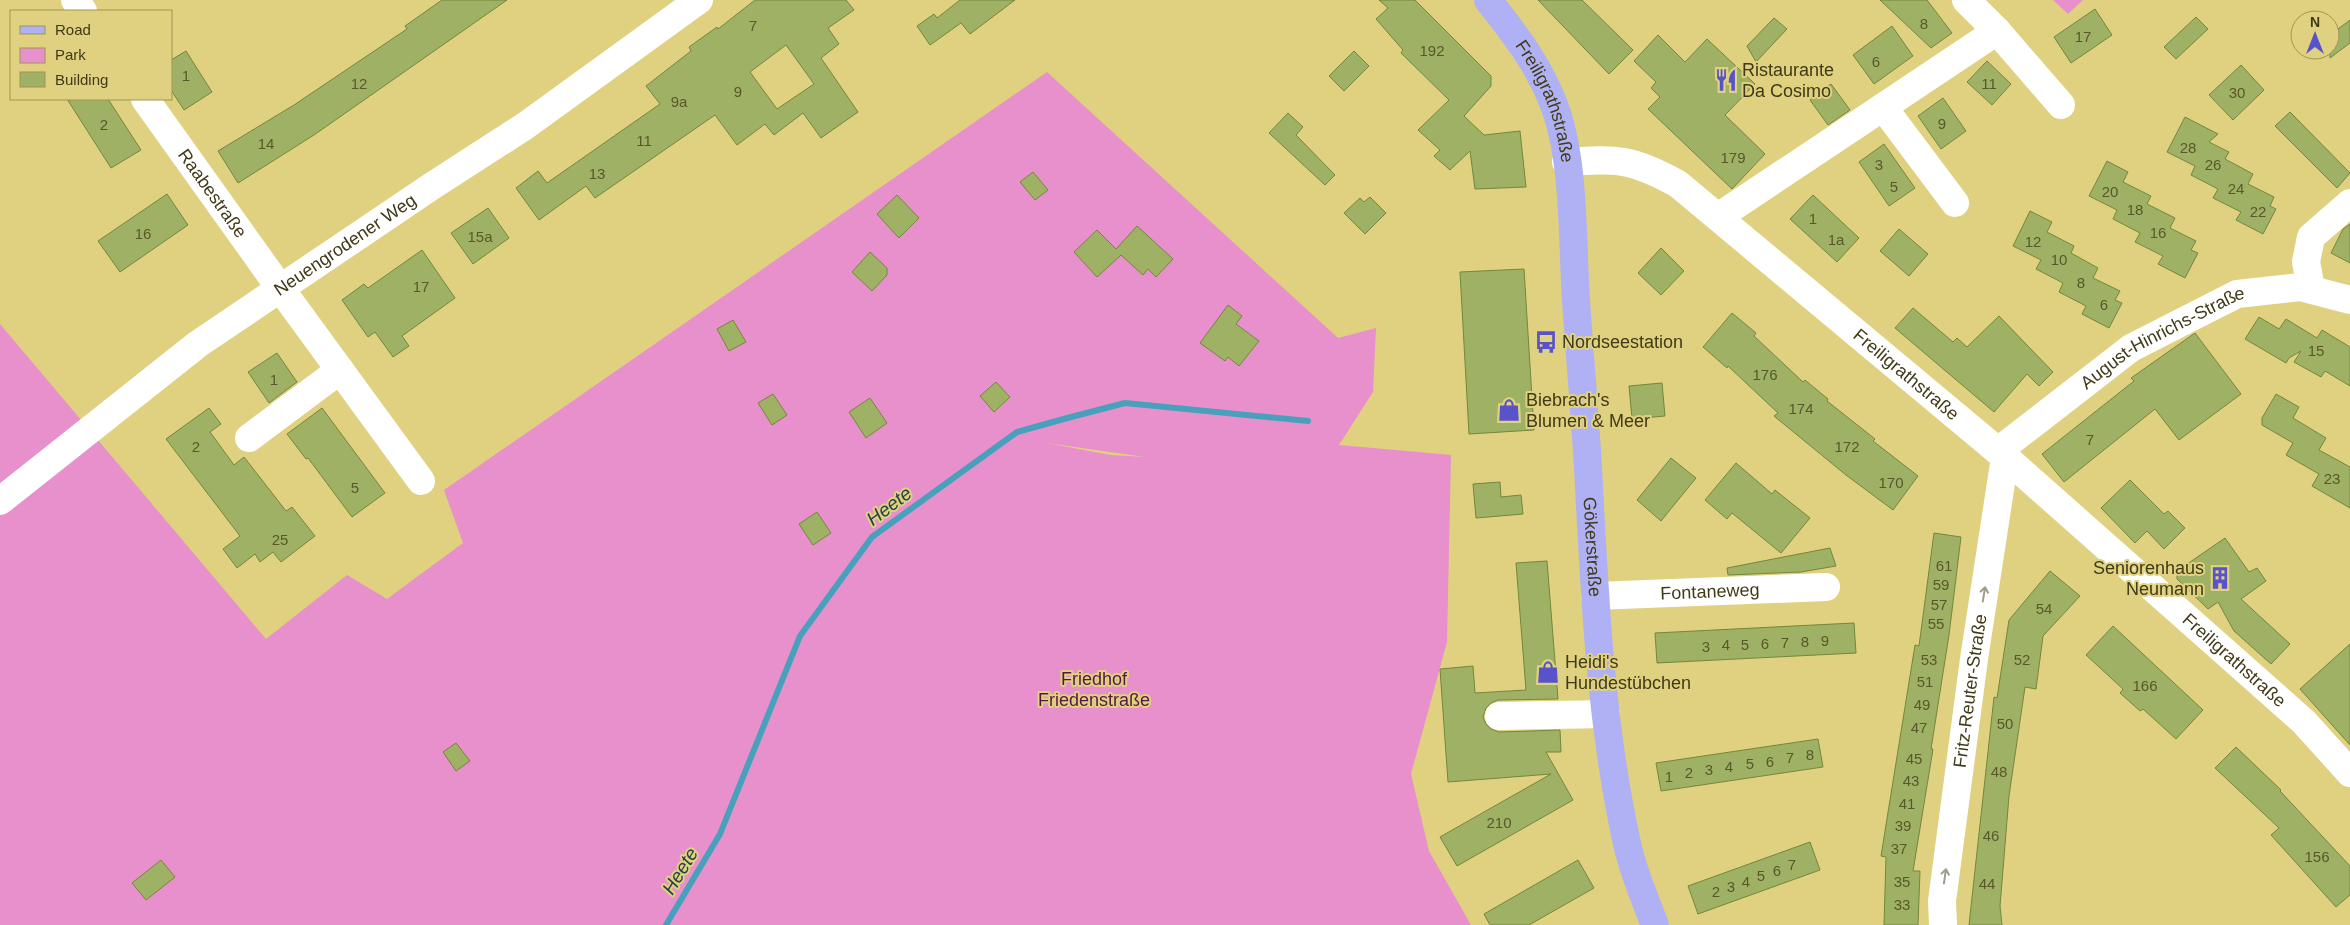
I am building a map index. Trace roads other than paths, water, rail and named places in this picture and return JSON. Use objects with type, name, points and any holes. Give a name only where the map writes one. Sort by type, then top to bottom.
[{"type":"main road","name":"Freiligrathstraße","points":[[1488,0],[1524,46],[1541,75],[1554,107],[1566,162]]},
{"type":"main road","name":"Gökerstraße","points":[[1566,162],[1587,449],[1595,596],[1606,714],[1626,839],[1637,879],[1655,925]]},
{"type":"street","name":"Neuengrodener Weg","points":[[0,501],[198,344],[525,126],[699,0]]},
{"type":"street","points":[[1966,0],[1997,31],[2061,105]]},
{"type":"street","points":[[1718,217],[1997,31]]},
{"type":"street","name":"Raabestraße","points":[[146,100],[421,481]]},
{"type":"street","points":[[1883,107],[1955,203]]},
{"type":"street","name":"Freiligrathstraße","points":[[1566,162],[1596,160],[1627,161],[1652,170],[1678,184],[2002,454],[2304,722],[2350,773]]},
{"type":"street","points":[[2311,288],[2306,262],[2312,237],[2350,203]]},
{"type":"street","name":"August-Hinrichs-Straße","points":[[2002,454],[2131,348],[2237,294],[2300,287],[2311,288],[2350,300]]},
{"type":"street","points":[[249,438],[340,370]]},
{"type":"street","name":"Fritz-Reuter-Straße","points":[[1943,925],[1942,901],[2002,454]]},
{"type":"street","name":"Fontaneweg","points":[[1595,596],[1826,587]]},
{"type":"street","points":[[1499,716],[1606,714]]},
{"type":"waterway","name":"Heete","points":[[666,925],[720,834],[800,636],[872,537],[1017,432],[1071,417],[1125,403],[1308,421]]},
{"type":"place","name":"Ristaurante Da Cosimo","points":[[1726,80]]},
{"type":"place","name":"Nordseestation","points":[[1546,342]]},
{"type":"place","name":"Biebrach's Blumen & Meer","points":[[1509,410]]},
{"type":"place","name":"Seniorenhaus Neumann","points":[[2220,578]]},
{"type":"place","name":"Heidi's Hundestübchen","points":[[1548,672]]},
{"type":"park label","name":"Friedhof Friedenstraße","points":[[1094,690]]}]
